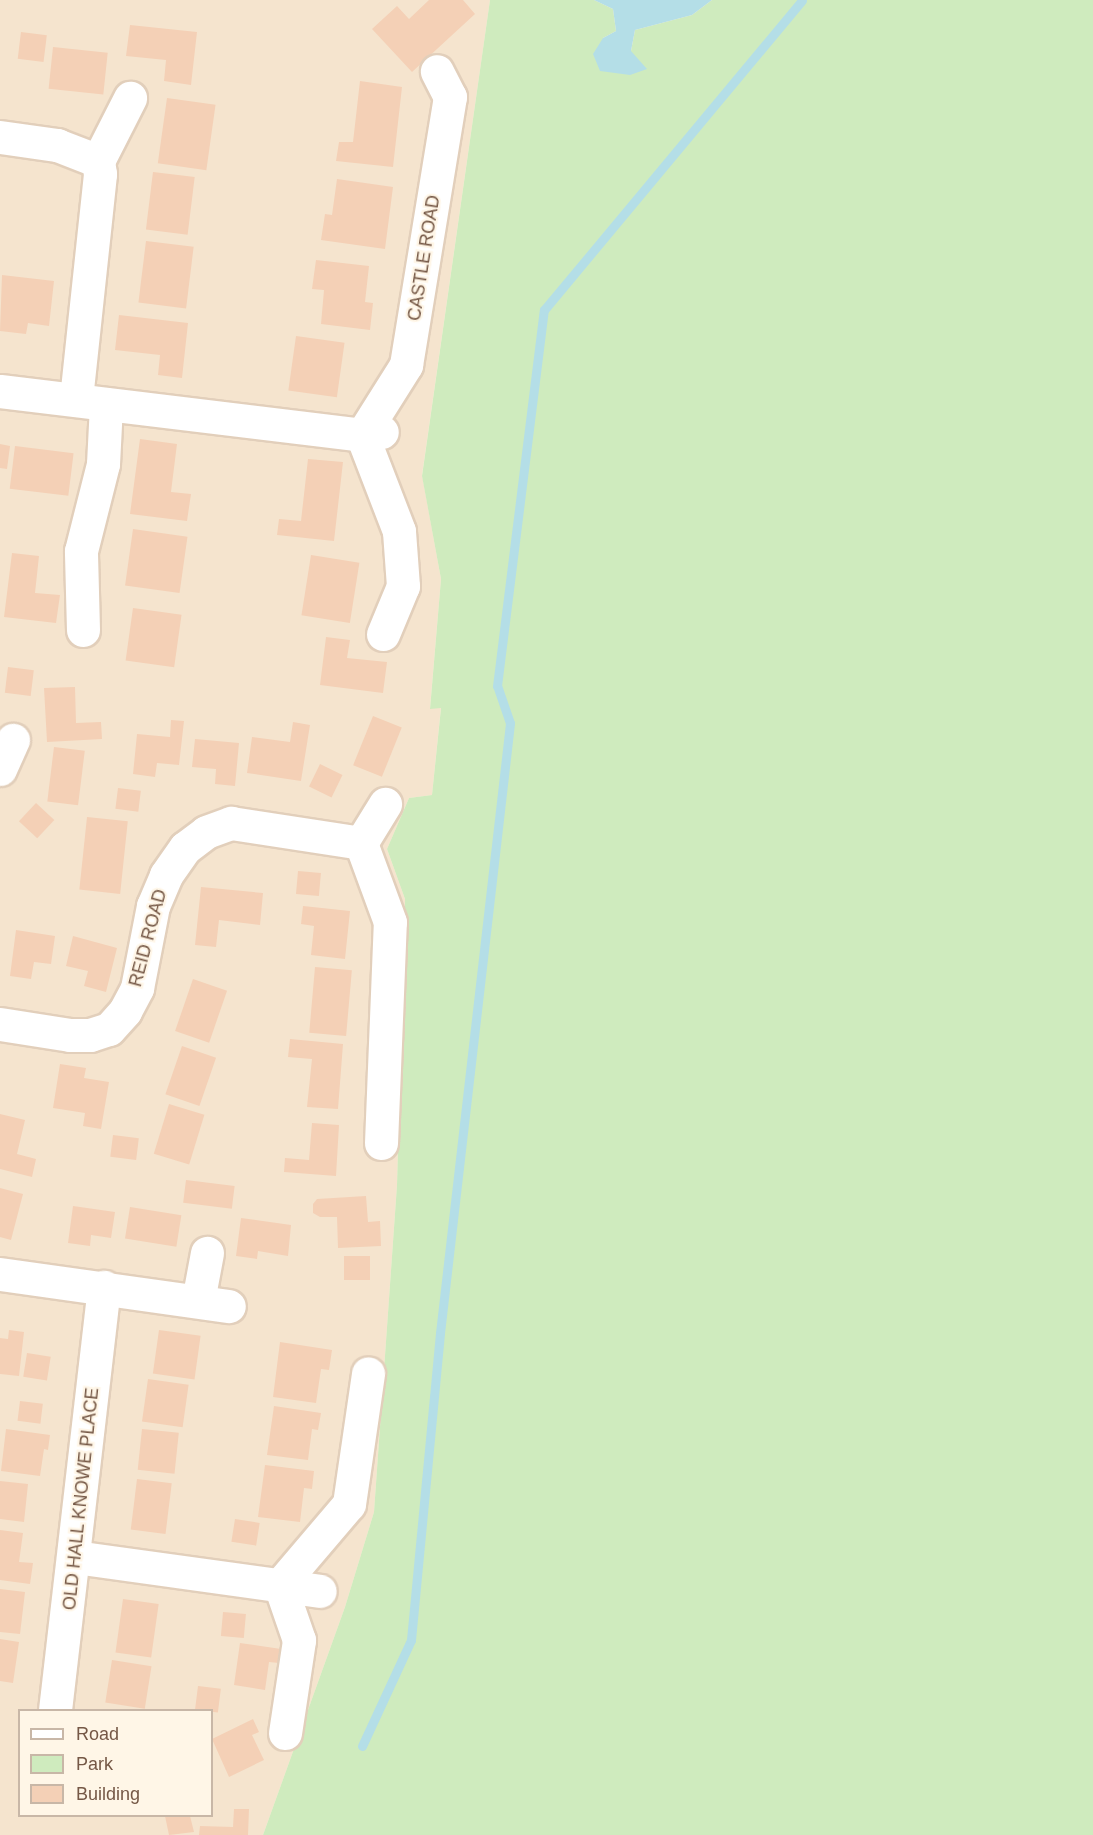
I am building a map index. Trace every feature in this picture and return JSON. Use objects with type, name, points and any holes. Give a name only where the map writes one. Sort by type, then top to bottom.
[{"type":"street","name":"CASTLE ROAD","points":[[374,434],[406,365],[450,97],[437,71]]},
{"type":"street","points":[[82,630],[81,551],[103,464],[91,402],[100,174],[98,162],[130,99]]},
{"type":"street","points":[[0,137],[57,145],[98,162]]},
{"type":"street","points":[[0,391],[374,434],[399,531],[403,586],[383,634]]},
{"type":"street","points":[[381,1143],[390,922],[361,843],[385,804]]},
{"type":"street","name":"REID ROAD","points":[[0,1024],[70,1035],[90,1035],[109,1029],[125,1011],[137,988],[153,906],[166,875],[185,848],[206,832],[231,823],[361,843]]},
{"type":"street","points":[[0,1274],[213,1304],[207,1253]]},
{"type":"street","name":"OLD HALL KNOWE PLACE","points":[[55,1709],[75,1557],[104,1287]]},
{"type":"street","points":[[280,1586],[349,1504],[368,1374]]},
{"type":"street","points":[[75,1557],[320,1591]]},
{"type":"street","points":[[280,1586],[299,1640],[285,1733]]},
{"type":"shaded area","points":[[0,0],[490,0],[422,475],[441,579],[430,708],[441,707],[432,795],[409,798],[387,849],[405,899],[397,1185],[374,1512],[345,1607],[263,1835],[0,1835]]},
{"type":"green space","points":[[490,0],[594,0],[613,9],[616,31],[603,38],[631,51],[635,30],[692,15],[712,0],[1093,0],[1093,1835],[263,1835],[345,1607],[374,1512],[397,1185],[405,899],[387,849],[409,798],[432,795],[441,708],[430,709],[441,579],[422,476]]},
{"type":"water","points":[[594,0],[712,0],[692,15],[635,30],[631,51],[647,69],[630,75],[600,71],[593,54],[603,38],[616,31],[613,9]]},
{"type":"building","points":[[429,0],[463,0],[475,14],[412,72],[372,29],[397,6],[409,19]]},
{"type":"building","points":[[130,25],[197,32],[191,85],[164,81],[166,60],[126,56]]},
{"type":"building","points":[[21,32],[47,35],[44,62],[18,59]]},
{"type":"building","points":[[53,47],[108,53],[103,95],[49,89]]},
{"type":"building","points":[[360,81],[402,87],[393,167],[336,161],[339,142],[353,142]]},
{"type":"building","points":[[167,98],[216,105],[206,170],[158,163]]},
{"type":"building","points":[[153,172],[195,177],[188,235],[146,230]]},
{"type":"building","points":[[337,179],[393,187],[385,249],[321,240],[325,214],[332,215]]},
{"type":"building","points":[[146,241],[194,247],[186,308],[138,303]]},
{"type":"building","points":[[316,260],[369,266],[365,302],[373,303],[370,330],[321,324],[324,290],[312,289]]},
{"type":"building","points":[[2,275],[54,281],[49,326],[28,323],[26,334],[0,331]]},
{"type":"building","points":[[119,315],[188,323],[182,378],[158,375],[160,355],[115,350]]},
{"type":"building","points":[[296,336],[345,343],[337,397],[288,390]]},
{"type":"building","points":[[140,439],[177,444],[171,492],[191,494],[187,521],[130,514]]},
{"type":"building","points":[[0,444],[10,446],[7,469],[0,468]]},
{"type":"building","points":[[15,446],[74,453],[68,496],[10,489]]},
{"type":"building","points":[[308,459],[343,462],[334,541],[277,535],[279,519],[301,521]]},
{"type":"building","points":[[133,529],[187,537],[180,593],[125,585]]},
{"type":"building","points":[[12,553],[39,556],[35,593],[60,595],[56,623],[4,617]]},
{"type":"building","points":[[311,555],[359,563],[350,623],[301,615]]},
{"type":"building","points":[[133,608],[182,615],[174,667],[126,660]]},
{"type":"building","points":[[326,637],[350,640],[347,658],[387,662],[383,693],[320,685]]},
{"type":"building","points":[[8,667],[34,670],[31,696],[5,693]]},
{"type":"building","points":[[75,687],[76,723],[101,722],[102,739],[47,742],[44,688]]},
{"type":"building","points":[[373,716],[402,728],[382,777],[353,765]]},
{"type":"building","points":[[171,720],[184,721],[179,765],[157,763],[155,777],[133,774],[137,734],[170,737]]},
{"type":"building","points":[[293,722],[310,725],[301,781],[247,773],[252,737],[290,742]]},
{"type":"building","points":[[195,739],[239,743],[235,786],[215,784],[216,769],[192,767]]},
{"type":"building","points":[[54,747],[85,751],[78,805],[47,802]]},
{"type":"building","points":[[320,764],[342,775],[332,797],[309,786]]},
{"type":"building","points":[[118,788],[141,791],[138,812],[115,809]]},
{"type":"building","points":[[36,803],[54,820],[37,838],[19,821]]},
{"type":"building","points":[[87,817],[128,821],[120,894],[79,890]]},
{"type":"building","points":[[298,871],[321,873],[319,896],[296,894]]},
{"type":"building","points":[[201,887],[263,893],[260,925],[219,920],[216,947],[195,945]]},
{"type":"building","points":[[303,906],[350,911],[345,959],[311,955],[314,926],[301,924]]},
{"type":"building","points":[[16,930],[55,936],[51,964],[34,962],[31,979],[10,976]]},
{"type":"building","points":[[73,936],[117,948],[106,992],[84,986],[88,971],[66,966]]},
{"type":"building","points":[[315,967],[352,970],[346,1036],[309,1033]]},
{"type":"building","points":[[193,979],[227,991],[209,1043],[175,1031]]},
{"type":"building","points":[[290,1039],[343,1044],[338,1109],[307,1107],[312,1059],[288,1057]]},
{"type":"building","points":[[182,1046],[216,1058],[199,1106],[165,1094]]},
{"type":"building","points":[[60,1064],[86,1068],[84,1078],[109,1082],[101,1129],[83,1126],[85,1113],[53,1108]]},
{"type":"building","points":[[169,1104],[204,1115],[189,1165],[154,1154]]},
{"type":"building","points":[[0,1114],[25,1120],[17,1154],[36,1159],[32,1177],[0,1169]]},
{"type":"building","points":[[312,1123],[339,1125],[336,1176],[284,1172],[285,1158],[309,1160]]},
{"type":"building","points":[[113,1135],[139,1138],[136,1160],[110,1157]]},
{"type":"building","points":[[186,1180],[235,1186],[232,1209],[183,1203]]},
{"type":"building","points":[[0,1188],[23,1194],[11,1240],[0,1237]]},
{"type":"building","points":[[366,1196],[368,1222],[380,1221],[381,1246],[338,1248],[337,1217],[320,1217],[313,1213],[313,1204],[317,1199]]},
{"type":"building","points":[[73,1206],[115,1212],[111,1238],[91,1235],[90,1246],[68,1243]]},
{"type":"building","points":[[130,1207],[181,1215],[176,1247],[125,1239]]},
{"type":"building","points":[[241,1218],[291,1225],[288,1256],[258,1251],[257,1259],[236,1256]]},
{"type":"building","points":[[344,1256],[370,1256],[370,1280],[344,1280]]},
{"type":"building","points":[[9,1330],[24,1332],[19,1376],[0,1374],[0,1338],[8,1339]]},
{"type":"building","points":[[159,1330],[201,1336],[194,1379],[153,1374]]},
{"type":"building","points":[[280,1342],[332,1350],[329,1370],[321,1369],[316,1403],[273,1397]]},
{"type":"building","points":[[27,1353],[51,1357],[47,1380],[23,1377]]},
{"type":"building","points":[[148,1379],[189,1385],[183,1427],[142,1422]]},
{"type":"building","points":[[20,1401],[43,1404],[40,1424],[18,1421]]},
{"type":"building","points":[[274,1406],[321,1413],[318,1430],[312,1429],[308,1460],[267,1455]]},
{"type":"building","points":[[6,1429],[50,1435],[48,1450],[44,1449],[40,1476],[1,1471]]},
{"type":"building","points":[[142,1429],[179,1433],[175,1474],[138,1470]]},
{"type":"building","points":[[265,1465],[314,1471],[312,1489],[304,1488],[300,1522],[258,1517]]},
{"type":"building","points":[[137,1479],[172,1483],[166,1534],[131,1530]]},
{"type":"building","points":[[0,1481],[28,1484],[24,1522],[0,1519]]},
{"type":"building","points":[[235,1519],[260,1523],[256,1546],[231,1542]]},
{"type":"building","points":[[0,1530],[23,1533],[19,1562],[33,1563],[30,1584],[0,1580]]},
{"type":"building","points":[[0,1589],[25,1592],[20,1634],[0,1632]]},
{"type":"building","points":[[123,1599],[159,1604],[151,1657],[115,1652]]},
{"type":"building","points":[[223,1612],[246,1614],[244,1638],[221,1636]]},
{"type":"building","points":[[0,1639],[19,1642],[13,1683],[0,1681]]},
{"type":"building","points":[[240,1643],[281,1649],[279,1663],[269,1662],[265,1690],[234,1685]]},
{"type":"building","points":[[112,1660],[152,1666],[145,1709],[105,1702]]},
{"type":"building","points":[[198,1686],[221,1689],[218,1713],[213,1712],[213,1709],[195,1709]]},
{"type":"building","points":[[253,1719],[259,1732],[252,1735],[264,1760],[229,1777],[213,1739]]},
{"type":"building","points":[[234,1809],[249,1809],[248,1835],[199,1835],[200,1826],[233,1827]]},
{"type":"building","points":[[165,1817],[190,1817],[194,1832],[169,1835]]},
{"type":"waterway","points":[[362,1746],[411,1640],[440,1333],[510,723],[497,686],[544,310],[802,0]]}]
